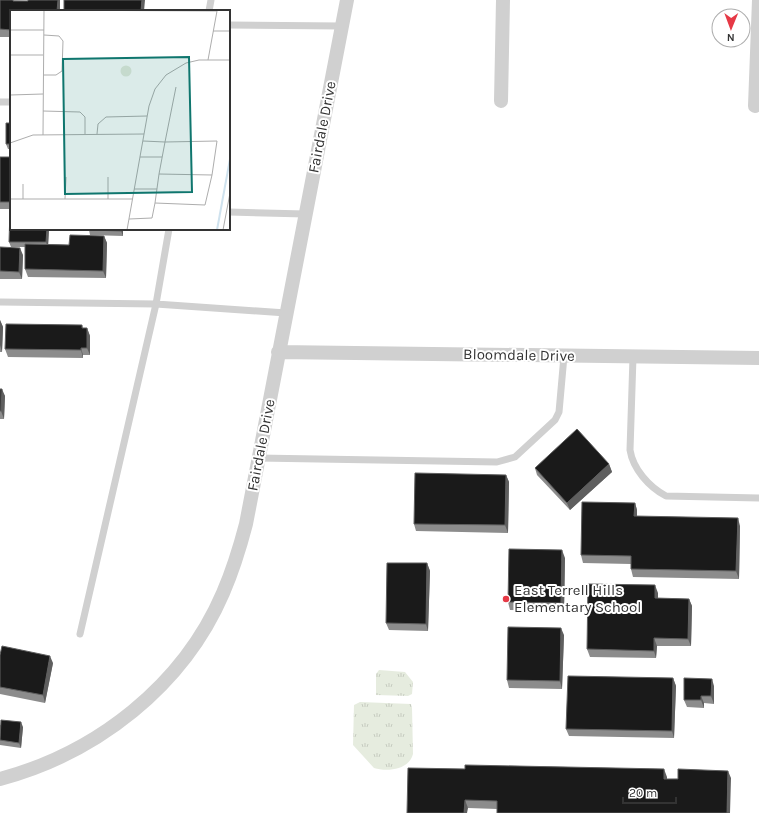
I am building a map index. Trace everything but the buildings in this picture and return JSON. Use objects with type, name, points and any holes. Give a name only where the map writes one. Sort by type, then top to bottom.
[{"type":"street","name":"Fairdale Drive","points":[[0,779],[21,774],[52,762],[83,746],[113,727],[140,705],[165,681],[188,654],[207,625],[223,594],[236,561],[246,524],[347,0]]},
{"type":"street","points":[[501,101],[502,0]]},
{"type":"street","points":[[755,106],[759,0]]},
{"type":"street","name":"Bloomdale Drive","points":[[278,352],[759,358]]},
{"type":"lane","points":[[209,10],[211,0]]},
{"type":"lane","points":[[230,25],[342,26]]},
{"type":"lane","points":[[230,212],[305,214]]},
{"type":"lane","points":[[80,634],[156,304],[169,230]]},
{"type":"lane","points":[[0,302],[156,304],[286,313]]},
{"type":"lane","points":[[258,458],[497,462],[515,457],[554,420],[559,412],[561,405],[564,356]]},
{"type":"lane","points":[[632,357],[630,450],[636,469],[659,493],[666,496],[759,498]]},
{"type":"green space","points":[[379,670],[405,672],[413,682],[412,694],[408,696],[376,695],[376,674]]},
{"type":"green space","points":[[360,702],[411,704],[413,754],[407,764],[391,770],[374,768],[353,745],[354,705]]},
{"type":"place","name":"East Terrell Hills Elementary School","points":[[506,599]]}]
